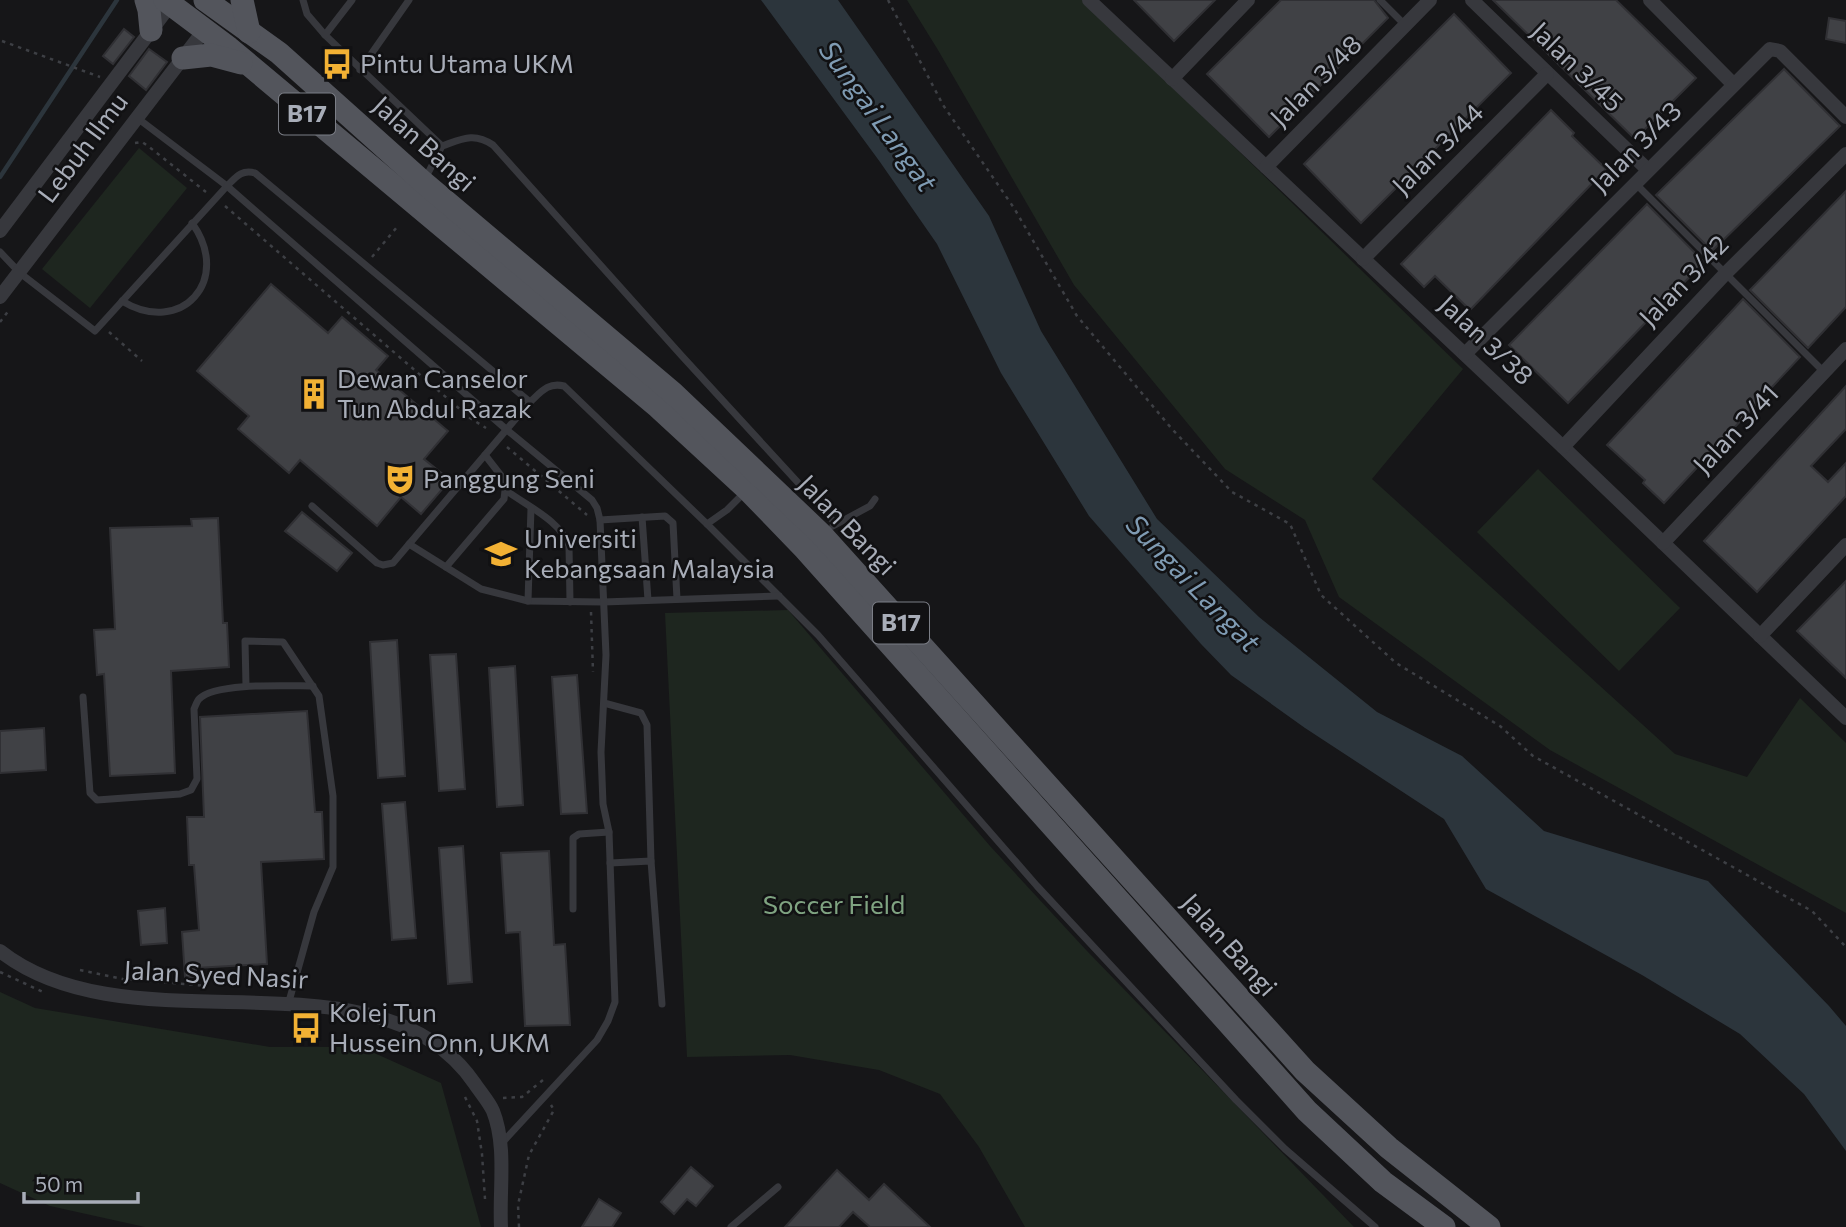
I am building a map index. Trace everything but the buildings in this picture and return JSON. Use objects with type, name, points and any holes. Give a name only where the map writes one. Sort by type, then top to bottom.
[{"type":"main road","points":[[146,0],[151,30]]},
{"type":"main road","name":"Jalan Bangi","points":[[205,0],[279,53],[423,182],[829,529],[1305,1071],[1389,1147],[1489,1227]]},
{"type":"main road","points":[[242,0],[249,32]]},
{"type":"main road","name":"Jalan Bangi","points":[[168,2],[205,29],[658,408],[748,489],[824,570],[1307,1111],[1383,1182],[1444,1227]]},
{"type":"main road","points":[[183,58],[211,55],[248,65]]},
{"type":"street","name":"Jalan 3/38","points":[[1089,0],[1846,718]]},
{"type":"street","points":[[1172,79],[1248,0]]},
{"type":"street","name":"Jalan 3/48","points":[[1266,167],[1430,0]]},
{"type":"street","name":"Jalan 3/45","points":[[1472,0],[1648,170]]},
{"type":"street","points":[[1650,0],[1733,85]]},
{"type":"street","name":"Lebuh Ilmu","points":[[0,231],[151,30],[168,2]]},
{"type":"street","name":"Lebuh Ilmu","points":[[0,297],[205,29]]},
{"type":"street","name":"Jalan 3/43","points":[[1465,354],[1770,49],[1780,51],[1846,117]]},
{"type":"street","name":"Jalan 3/44","points":[[1363,258],[1547,74]]},
{"type":"street","name":"Jalan 3/42","points":[[1563,447],[1725,274],[1846,154]]},
{"type":"street","name":"Jalan 3/41","points":[[1663,543],[1846,349]]},
{"type":"street","points":[[1760,636],[1846,544]]},
{"type":"street","name":"Jalan Syed Nasir","points":[[0,951],[43,978],[118,996],[198,1003],[317,1005],[361,1012],[409,1030],[445,1049],[468,1074],[493,1111],[500,1145],[500,1227]]},
{"type":"lane","points":[[303,0],[307,14],[325,35],[442,146]]},
{"type":"lane","points":[[325,35],[352,0]]},
{"type":"lane","points":[[360,70],[409,0]]},
{"type":"lane","points":[[1380,0],[1405,25]]},
{"type":"lane","points":[[136,117],[227,186],[507,430],[592,499],[597,508],[600,520],[606,655],[601,752],[603,804],[610,863],[615,1002],[597,1040],[500,1145]]},
{"type":"lane","points":[[423,182],[442,146],[466,138],[482,138],[494,145],[829,529],[870,506],[875,499]]},
{"type":"lane","points":[[0,252],[20,273],[95,331],[192,223],[239,174],[247,170],[255,173],[530,402]]},
{"type":"lane","points":[[1635,183],[1824,372]]},
{"type":"lane","points":[[122,301],[137,310],[163,313],[188,303],[200,290],[207,273],[208,255],[203,238],[192,223]]},
{"type":"lane","points":[[312,506],[377,563],[393,564],[530,402],[548,385],[564,386],[818,635],[1037,886],[1236,1100],[1285,1149],[1375,1227]]},
{"type":"lane","points":[[446,568],[505,499],[507,491],[503,476],[485,455]]},
{"type":"lane","points":[[707,524],[727,510],[748,489]]},
{"type":"lane","points":[[507,491],[559,528],[566,538],[569,546],[570,602]]},
{"type":"lane","points":[[528,601],[531,509]]},
{"type":"lane","points":[[600,520],[665,516],[673,523],[677,599]]},
{"type":"lane","points":[[642,517],[648,600]]},
{"type":"lane","points":[[409,544],[481,589],[528,601],[603,602],[779,596]]},
{"type":"lane","points":[[246,686],[245,641],[283,642],[319,696],[333,796],[332,867],[314,912],[288,1005]]},
{"type":"lane","points":[[83,697],[90,793],[97,800],[180,794],[191,790],[197,779],[194,709],[198,700],[207,694],[246,686],[313,687]]},
{"type":"lane","points":[[604,703],[641,713],[647,725],[651,861],[662,1004]]},
{"type":"lane","points":[[573,909],[573,838],[579,834],[608,832]]},
{"type":"lane","points":[[610,863],[651,861]]},
{"type":"lane","points":[[731,1227],[778,1187]]},
{"type":"path","points":[[888,0],[943,105],[1014,208],[1077,316],[1172,429],[1232,492],[1290,524],[1321,595],[1396,663],[1500,726],[1533,756],[1812,911],[1846,947]]},
{"type":"path","points":[[2,41],[89,72]]},
{"type":"path","points":[[131,148],[136,142],[142,142],[215,199],[470,418],[489,430],[590,519]]},
{"type":"path","points":[[365,264],[397,227]]},
{"type":"path","points":[[100,325],[142,361]]},
{"type":"path","points":[[592,602],[593,678]]},
{"type":"path","points":[[78,970],[123,979],[215,986]]},
{"type":"path","points":[[253,988],[270,984],[293,984]]},
{"type":"path","points":[[494,1094],[512,1099],[522,1097],[548,1077]]},
{"type":"path","points":[[464,1096],[477,1121],[485,1202]]},
{"type":"path","points":[[519,1227],[518,1205],[529,1155],[554,1110],[545,1097]]},
{"type":"green space","points":[[907,0],[1083,0],[1463,369],[1372,479],[1675,754],[1747,777],[1800,698],[1846,743],[1846,913],[1550,750],[1339,597],[1305,520],[1225,469],[1074,285]]},
{"type":"green space","points":[[139,148],[187,188],[90,308],[42,269]]},
{"type":"green space","points":[[1538,469],[1680,608],[1619,671],[1477,532]]},
{"type":"green space","name":"Soccer Field","points":[[788,610],[990,846],[1087,951],[1354,1227],[1025,1227],[979,1147],[940,1094],[879,1070],[790,1055],[687,1057],[665,613]]},
{"type":"green space","points":[[0,992],[35,1008],[270,1047],[361,1047],[441,1083],[481,1227],[145,1227],[50,1206],[0,1183]]},
{"type":"water","name":"Sungai Langat","points":[[761,0],[838,0],[989,216],[1041,331],[1157,519],[1259,617],[1377,712],[1462,756],[1544,831],[1708,881],[1829,1006],[1846,1026],[1846,1151],[1804,1094],[1740,1034],[1642,975],[1486,889],[1444,819],[1305,728],[1231,675],[1201,644],[1089,516],[1001,373],[937,244]]},
{"type":"waterway","points":[[0,177],[117,0]]},
{"type":"place","name":"Pintu Utama UKM","points":[[337,64]]},
{"type":"place","name":"Dewan Canselor Tun Abdul Razak","points":[[314,394]]},
{"type":"place","name":"Panggung Seni","points":[[400,479]]},
{"type":"place","name":"Universiti Kebangsaan Malaysia","points":[[501,554]]},
{"type":"place","name":"Kolej Tun Hussein Onn, UKM","points":[[306,1028]]}]
